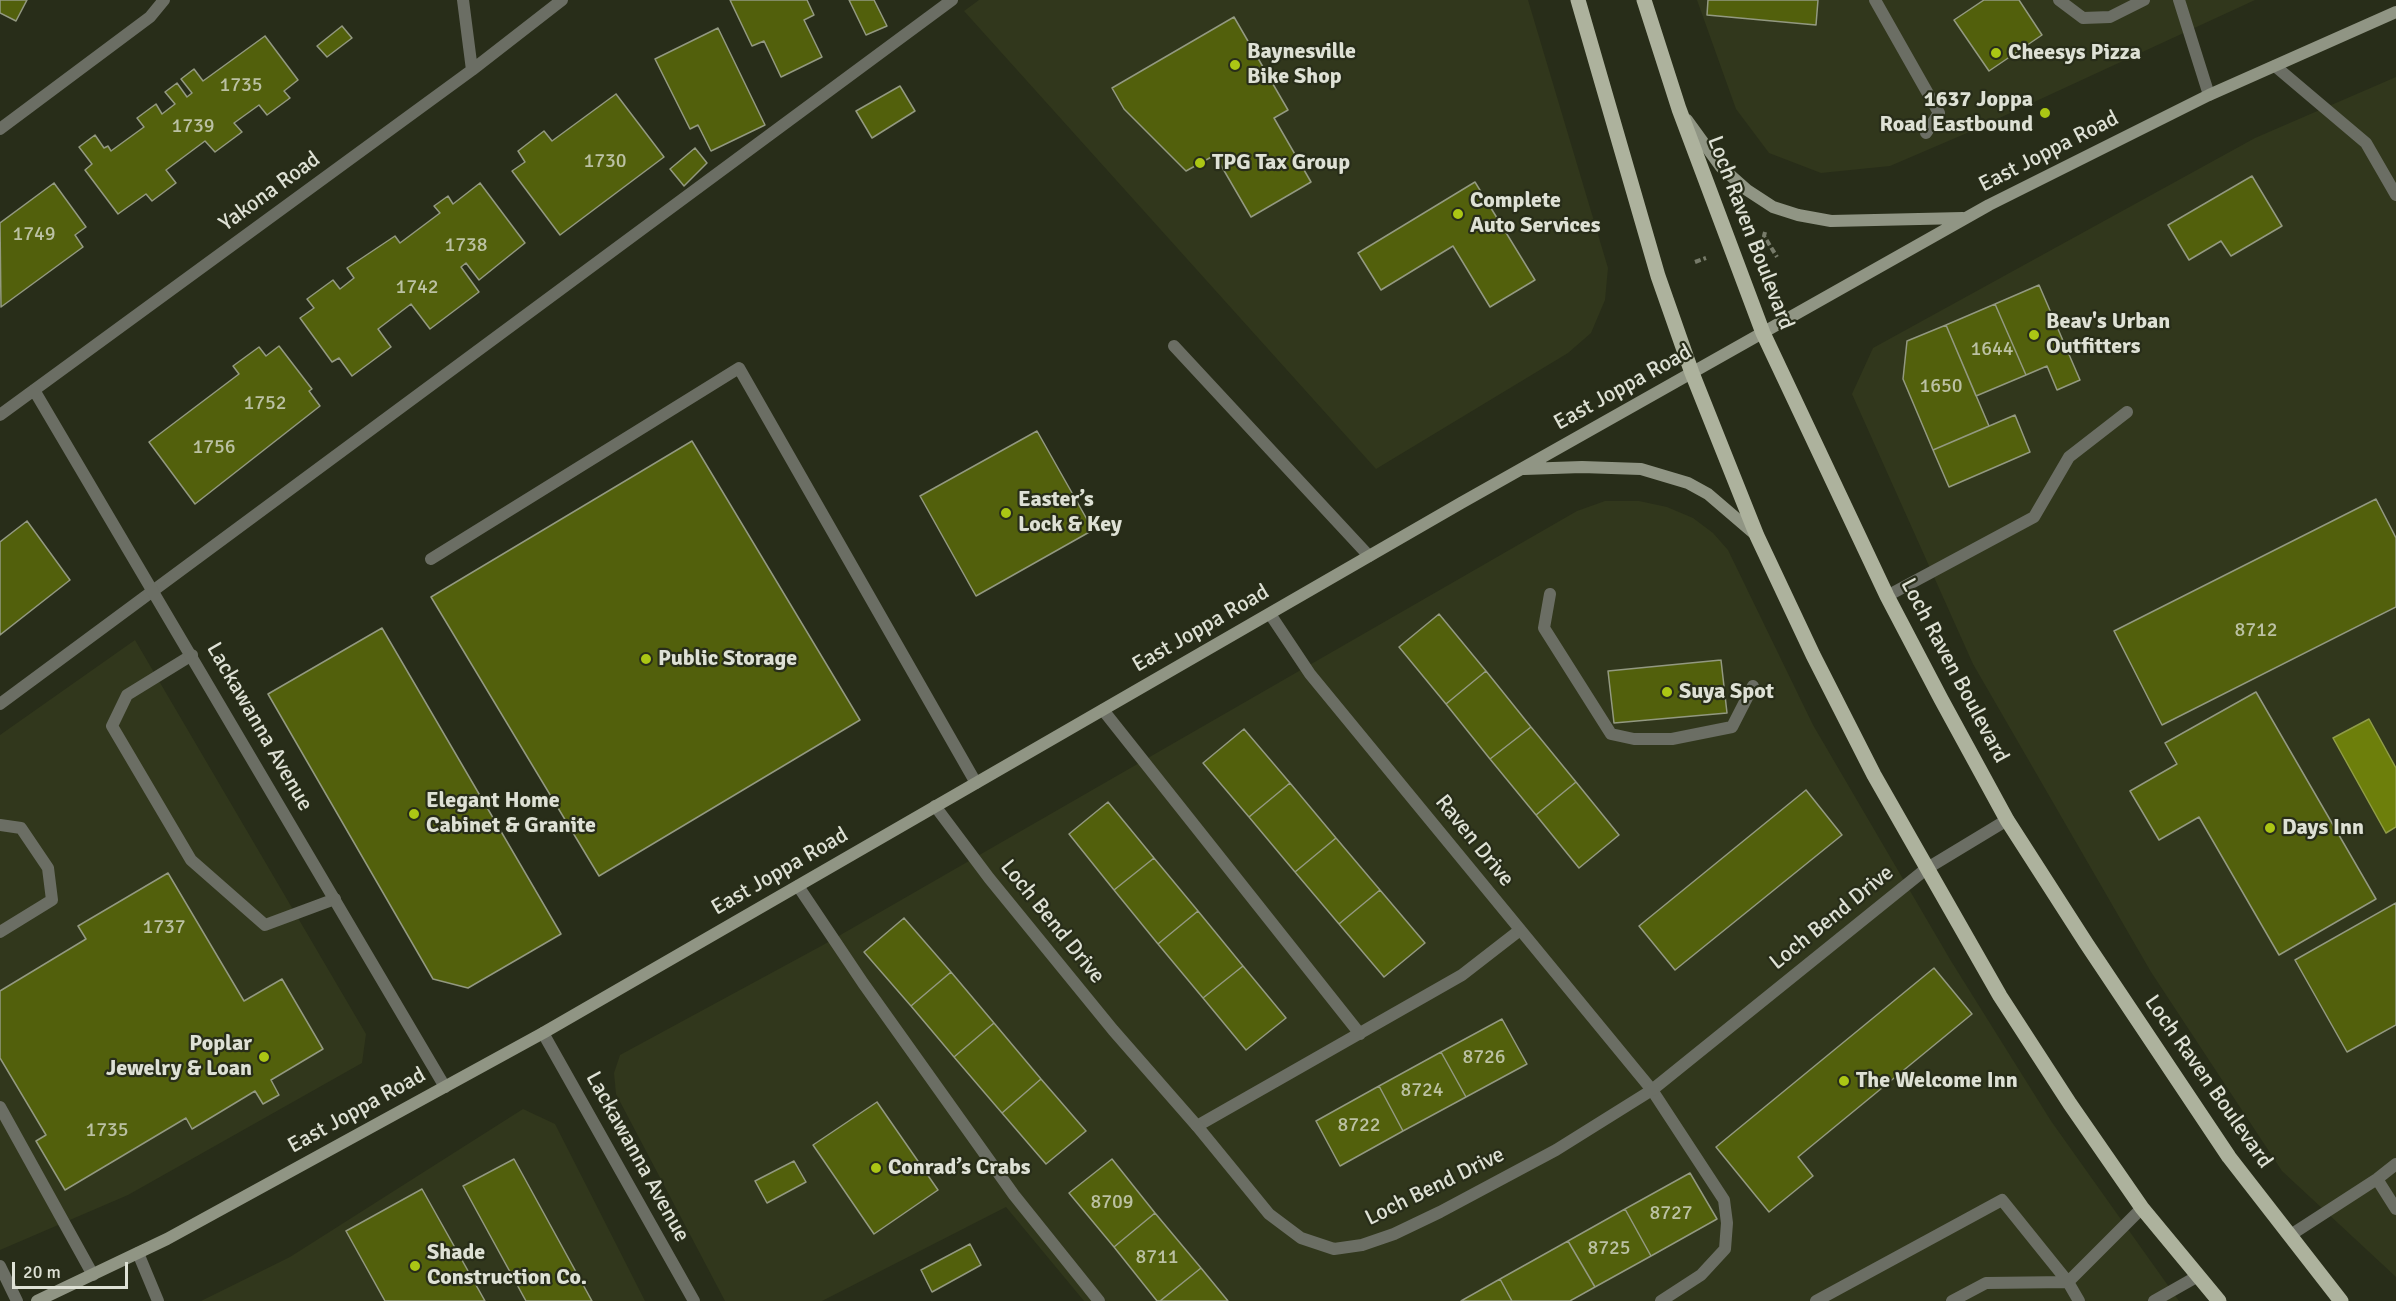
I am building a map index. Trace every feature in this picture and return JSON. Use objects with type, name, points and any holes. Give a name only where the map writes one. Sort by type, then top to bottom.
[{"type":"main road","points":[[1578,0],[1648,244],[1692,373],[1757,536],[1818,665],[1926,869],[2006,1006],[2142,1208],[2219,1301]]},
{"type":"main road","name":"Loch Raven Boulevard","points":[[1644,0],[1679,109],[1763,333],[1887,596],[2007,820],[2086,944],[2229,1156],[2341,1301]]},
{"type":"main road","name":"East Joppa Road","points":[[37,1301],[138,1253],[543,1033],[1369,556],[1967,218],[2084,156],[2210,95],[2396,12]]},
{"type":"main road","points":[[1679,109],[1721,167],[1747,190],[1773,207],[1798,215],[1831,220],[1967,218]]},
{"type":"main road","points":[[1520,470],[1582,467],[1641,470],[1688,483],[1708,494],[1757,536]]},
{"type":"street","points":[[0,129],[150,18],[164,0]]},
{"type":"street","points":[[463,0],[472,70]]},
{"type":"street","name":"Yakona Road","points":[[0,415],[472,70],[562,0]]},
{"type":"street","points":[[0,704],[952,0]]},
{"type":"street","points":[[1875,0],[1939,113],[1926,133]]},
{"type":"street","points":[[2059,0],[2084,18],[2110,17],[2144,0]]},
{"type":"street","points":[[2179,0],[2210,95]]},
{"type":"street","points":[[2275,66],[2366,143],[2396,195]]},
{"type":"street","points":[[1174,346],[1369,556]]},
{"type":"street","points":[[431,558],[739,368],[976,783]]},
{"type":"street","name":"Lackawanna Avenue","points":[[34,390],[446,1086]]},
{"type":"street","points":[[1887,596],[2034,517],[2069,457],[2127,412]]},
{"type":"street","points":[[1550,594],[1544,628],[1611,734],[1634,739],[1672,739],[1732,727],[1753,686]]},
{"type":"street","name":"Raven Drive","points":[[1270,614],[1310,674],[1653,1090],[1724,1200],[1727,1222],[1725,1249],[1701,1275],[1661,1301]]},
{"type":"street","points":[[192,655],[127,694],[112,726],[191,860],[265,925],[335,899]]},
{"type":"street","points":[[1103,710],[1360,1034]]},
{"type":"street","name":"Loch Bend Drive","points":[[936,806],[989,878],[1083,994],[1197,1126],[1269,1214],[1301,1238],[1334,1249],[1362,1245],[1394,1234],[1440,1212],[1556,1150],[1653,1090],[1926,869],[2007,820]]},
{"type":"street","points":[[0,825],[21,828],[48,868],[52,900],[0,932]]},
{"type":"street","points":[[798,886],[863,983],[1014,1195],[1099,1301]]},
{"type":"street","points":[[1197,1126],[1462,975],[1520,930]]},
{"type":"street","name":"Lackawanna Avenue","points":[[543,1033],[694,1301]]},
{"type":"street","points":[[0,1107],[93,1275]]},
{"type":"street","points":[[2289,1236],[2377,1179],[2396,1164]]},
{"type":"street","points":[[2377,1179],[2396,1209]]},
{"type":"street","points":[[1816,1301],[2002,1200],[2068,1282],[2079,1301]]},
{"type":"street","points":[[1952,1301],[1986,1283],[2068,1282],[2142,1208]]},
{"type":"street","points":[[138,1253],[158,1301]]},
{"type":"street","points":[[0,1266],[17,1301]]},
{"type":"street","points":[[2154,1301],[2199,1276]]},
{"type":"path","points":[[1756,239],[1765,233],[1777,257]]},
{"type":"path","points":[[1695,262],[1710,256]]},
{"type":"shaded area","points":[[979,0],[1528,0],[1608,268],[1605,300],[1591,333],[1568,353],[1376,469],[964,11]]},
{"type":"shaded area","points":[[1697,0],[2255,0],[1967,133],[1890,166],[1821,173],[1769,153],[1736,109]]},
{"type":"shaded area","points":[[2396,77],[2396,1277],[2282,1171],[2151,972],[1973,664],[1852,394],[1873,348],[2255,138]]},
{"type":"shaded area","points":[[1605,501],[1639,501],[1667,507],[1693,518],[1713,533],[1728,550],[1813,725],[1951,961],[2051,1121],[2179,1301],[1084,1301],[1006,1207],[822,1301],[725,1301],[616,1094],[614,1073],[620,1055],[823,945],[1577,511]]},
{"type":"shaded area","points":[[135,640],[366,1034],[362,1063],[128,1195],[0,1250],[0,735]]},
{"type":"shaded area","points":[[2369,719],[2396,768],[2396,827],[2386,833],[2333,738]]},
{"type":"shaded area","points":[[523,1109],[555,1124],[645,1301],[201,1301],[290,1257]]},
{"type":"building","points":[[0,0],[27,0],[16,21],[0,13]]},
{"type":"building","points":[[730,0],[807,0],[814,15],[804,20],[822,57],[781,77],[764,41],[752,46]]},
{"type":"building","points":[[849,0],[874,0],[887,26],[866,35]]},
{"type":"building","points":[[1708,0],[1818,0],[1816,25],[1707,15]]},
{"type":"building","name":"Cheesys Pizza","points":[[1984,0],[2019,0],[2042,35],[1989,71],[1954,20]]},
{"type":"building","points":[[1234,17],[1288,110],[1274,118],[1311,182],[1251,217],[1215,155],[1186,171],[1124,109],[1112,88]]},
{"type":"building","points":[[342,26],[352,38],[327,57],[317,46]]},
{"type":"building","points":[[718,28],[765,125],[711,151],[698,125],[690,129],[655,59]]},
{"type":"building","points":[[265,36],[298,80],[284,91],[290,98],[267,115],[259,105],[234,123],[242,132],[215,152],[205,141],[166,170],[176,183],[152,201],[146,194],[118,214],[85,170],[92,164],[79,147],[95,135],[104,148],[108,146],[111,151],[144,127],[137,118],[156,104],[162,114],[175,104],[165,92],[177,83],[187,97],[192,93],[181,79],[194,69],[203,81]]},
{"type":"building","points":[[900,86],[915,111],[872,138],[856,111]]},
{"type":"building","points":[[616,94],[664,157],[560,235],[512,171],[525,162],[518,151],[544,131],[552,141]]},
{"type":"building","points":[[695,148],[707,163],[684,186],[670,169]]},
{"type":"building","points":[[2252,176],[2282,226],[2231,256],[2221,241],[2189,260],[2168,225]]},
{"type":"building","name":"Complete Auto Services","points":[[1475,182],[1535,280],[1490,307],[1453,246],[1381,290],[1358,253]]},
{"type":"building","points":[[54,183],[86,227],[75,235],[83,247],[1,307],[0,223]]},
{"type":"building","points":[[480,183],[525,243],[479,280],[466,263],[461,267],[479,292],[430,329],[411,304],[378,329],[391,347],[352,376],[339,358],[332,362],[300,318],[314,308],[307,299],[333,280],[340,289],[354,278],[347,268],[395,236],[400,243],[440,213],[434,206],[448,196],[453,204]]},
{"type":"building","name":"Beav's Urban Outfitters","points":[[2039,285],[2080,380],[2057,390],[2047,366],[2026,375],[1995,304]]},
{"type":"building","points":[[1995,304],[2026,375],[1976,396],[1946,325]]},
{"type":"building","points":[[1946,325],[1989,426],[1933,450],[1903,379],[1907,341]]},
{"type":"building","points":[[279,346],[312,389],[309,391],[320,406],[195,504],[149,442],[239,374],[233,366],[259,347],[266,356]]},
{"type":"building","points":[[2015,415],[2030,452],[1949,487],[1933,450]]},
{"type":"building","name":"Easter’s Lock & Key","points":[[1037,431],[1093,530],[976,596],[920,496]]},
{"type":"building","name":"Public Storage","points":[[692,441],[860,720],[599,876],[431,597]]},
{"type":"building","points":[[2376,499],[2396,538],[2396,607],[2162,725],[2114,631]]},
{"type":"building","points":[[27,521],[70,580],[0,635],[0,542]]},
{"type":"building","points":[[1439,614],[1486,671],[1446,704],[1399,647]]},
{"type":"building","name":"Elegant Home Cabinet & Granite","points":[[382,628],[561,934],[468,988],[433,979],[268,694]]},
{"type":"building","name":"Suya Spot","points":[[1721,660],[1727,713],[1614,723],[1608,671]]},
{"type":"building","points":[[1486,671],[1531,727],[1490,759],[1446,704]]},
{"type":"building","name":"Days Inn","points":[[2256,692],[2376,899],[2279,955],[2199,817],[2159,840],[2130,791],[2177,764],[2165,743]]},
{"type":"building","points":[[1531,727],[1576,782],[1536,815],[1490,759]]},
{"type":"building","points":[[1244,729],[1290,783],[1249,817],[1203,763]]},
{"type":"building","points":[[1576,782],[1619,835],[1579,868],[1536,815]]},
{"type":"building","points":[[1290,783],[1336,838],[1295,872],[1249,817]]},
{"type":"building","points":[[1806,790],[1842,835],[1675,970],[1639,926]]},
{"type":"building","points":[[1108,802],[1154,858],[1114,890],[1069,834]]},
{"type":"building","points":[[1336,838],[1380,890],[1339,924],[1295,872]]},
{"type":"building","points":[[1154,858],[1198,911],[1158,944],[1114,890]]},
{"type":"building","points":[[168,873],[244,1001],[282,979],[323,1049],[271,1080],[279,1095],[263,1104],[255,1091],[192,1129],[186,1118],[65,1190],[36,1141],[46,1135],[0,1058],[0,991],[86,939],[78,926]]},
{"type":"building","points":[[1380,890],[1425,943],[1384,977],[1339,924]]},
{"type":"building","points":[[2396,903],[2396,1025],[2347,1052],[2295,960]]},
{"type":"building","points":[[1198,911],[1243,966],[1203,998],[1158,944]]},
{"type":"building","points":[[904,918],[951,972],[911,1006],[864,952]]},
{"type":"building","points":[[1243,966],[1286,1018],[1246,1050],[1203,998]]},
{"type":"building","name":"The Welcome Inn","points":[[1934,968],[1972,1014],[1798,1157],[1813,1176],[1769,1212],[1716,1147]]},
{"type":"building","points":[[951,972],[994,1023],[954,1057],[911,1006]]},
{"type":"building","points":[[1502,1019],[1527,1064],[1466,1097],[1441,1052]]},
{"type":"building","points":[[994,1023],[1041,1079],[1002,1113],[954,1057]]},
{"type":"building","points":[[1441,1052],[1466,1097],[1403,1131],[1379,1086]]},
{"type":"building","points":[[1041,1079],[1086,1131],[1046,1164],[1002,1113]]},
{"type":"building","points":[[1379,1086],[1403,1131],[1340,1166],[1316,1121]]},
{"type":"building","name":"Conrad’s Crabs","points":[[877,1102],[938,1190],[874,1234],[813,1145]]},
{"type":"building","points":[[514,1159],[592,1301],[526,1301],[463,1186]]},
{"type":"building","points":[[1112,1159],[1155,1213],[1114,1247],[1069,1193]]},
{"type":"building","points":[[794,1161],[806,1182],[767,1203],[755,1181]]},
{"type":"building","points":[[1690,1173],[1717,1219],[1651,1256],[1625,1209]]},
{"type":"building","name":"Shade Construction Co.","points":[[422,1189],[485,1301],[385,1301],[346,1231]]},
{"type":"building","points":[[1625,1209],[1651,1256],[1595,1287],[1568,1241]]},
{"type":"building","points":[[1155,1213],[1201,1268],[1160,1301],[1157,1301],[1114,1247]]},
{"type":"building","points":[[1568,1241],[1595,1287],[1570,1301],[1512,1301],[1500,1279]]},
{"type":"building","points":[[970,1244],[981,1265],[932,1292],[921,1270]]},
{"type":"building","points":[[1201,1268],[1228,1301],[1160,1301]]},
{"type":"building","points":[[1500,1279],[1512,1301],[1461,1301]]},
{"type":"place","name":"Cheesys Pizza","points":[[1996,53]]},
{"type":"place","name":"Baynesville Bike Shop","points":[[1235,65]]},
{"type":"place","name":"1637 Joppa Road Eastbound","points":[[2045,113]]},
{"type":"place","name":"TPG Tax Group","points":[[1200,163]]},
{"type":"place","name":"Complete Auto Services","points":[[1458,214]]},
{"type":"place","name":"Beav's Urban Outfitters","points":[[2034,335]]},
{"type":"place","name":"Easter’s Lock & Key","points":[[1006,513]]},
{"type":"place","name":"Public Storage","points":[[646,659]]},
{"type":"place","name":"Suya Spot","points":[[1667,692]]},
{"type":"place","name":"Elegant Home Cabinet & Granite","points":[[414,814]]},
{"type":"place","name":"Days Inn","points":[[2270,828]]},
{"type":"place","name":"Poplar Jewelry & Loan","points":[[264,1057]]},
{"type":"place","name":"The Welcome Inn","points":[[1844,1081]]},
{"type":"place","name":"Conrad’s Crabs","points":[[876,1168]]},
{"type":"place","name":"Shade Construction Co.","points":[[415,1266]]}]
